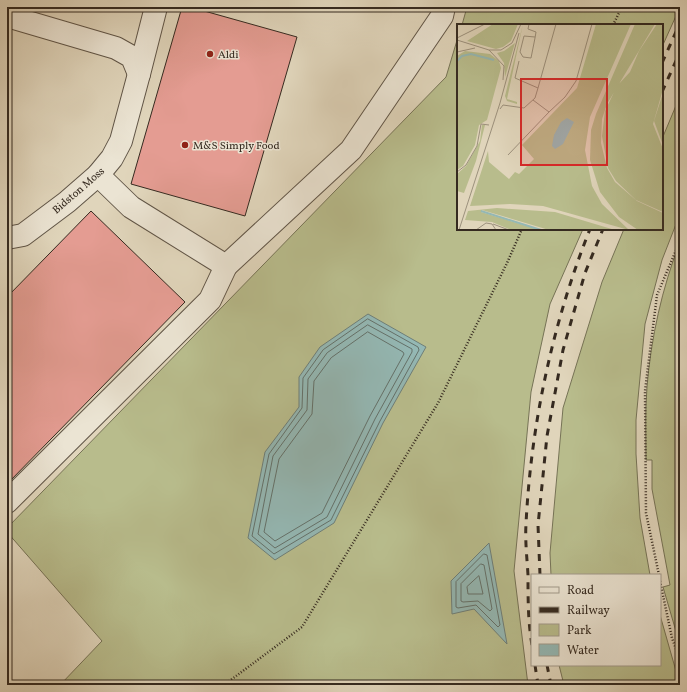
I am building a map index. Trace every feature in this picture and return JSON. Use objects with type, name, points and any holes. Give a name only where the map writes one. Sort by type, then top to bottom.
[{"type":"street","name":"Bidston Moss","points":[[7,238],[23,235],[67,202],[98,175],[112,158],[121,141],[156,7]]},
{"type":"street","points":[[7,502],[210,300],[226,266],[350,150],[442,16],[444,7]]},
{"type":"street","points":[[7,16],[116,48],[132,57],[139,74]]},
{"type":"street","points":[[98,175],[131,207],[226,266]]},
{"type":"path","points":[[614,24],[622,7]]},
{"type":"path","points":[[224,685],[302,627],[438,403],[507,263],[522,230]]},
{"type":"path","points":[[659,574],[646,513],[645,392],[657,295],[680,241]]},
{"type":"path","points":[[661,586],[672,638],[680,660]]},
{"type":"green space","points":[[467,7],[680,7],[663,45],[663,24],[462,24]]},
{"type":"green space","points":[[457,40],[457,230],[583,230],[550,304],[531,392],[514,571],[528,685],[60,685],[102,641],[7,532],[7,528],[446,77]]},
{"type":"green space","points":[[680,96],[680,214],[662,260],[645,324],[636,420],[636,454],[640,518],[650,574],[551,574],[550,553],[563,408],[602,282],[624,230],[663,230],[663,137]]},
{"type":"green space","points":[[680,242],[680,645],[663,587],[670,585],[652,489],[652,460],[646,460],[646,405],[654,332],[668,277]]},
{"type":"green space","points":[[661,618],[680,685],[564,685],[559,666],[661,666]]},
{"type":"water","points":[[368,314],[426,347],[383,423],[334,523],[275,560],[248,538],[265,452],[299,407],[299,377],[320,347]]},
{"type":"water","points":[[489,543],[507,644],[474,609],[452,614],[451,581]]},
{"type":"building","points":[[182,7],[190,7],[297,37],[245,216],[131,184]]},
{"type":"building","points":[[91,211],[185,302],[7,484],[7,297]]},
{"type":"railway","points":[[663,61],[680,23]]},
{"type":"railway","points":[[663,90],[680,52]]},
{"type":"railway","points":[[531,636],[528,610],[526,530],[533,448],[546,374],[555,337],[565,300],[590,230]]},
{"type":"railway","points":[[540,574],[538,525],[547,436],[563,350],[585,273],[603,230]]},
{"type":"railway","points":[[535,666],[538,685]]},
{"type":"railway","points":[[547,666],[551,685]]},
{"type":"place","name":"Aldi","points":[[210,54]]},
{"type":"place","name":"M&S Simply Food","points":[[185,145]]}]
